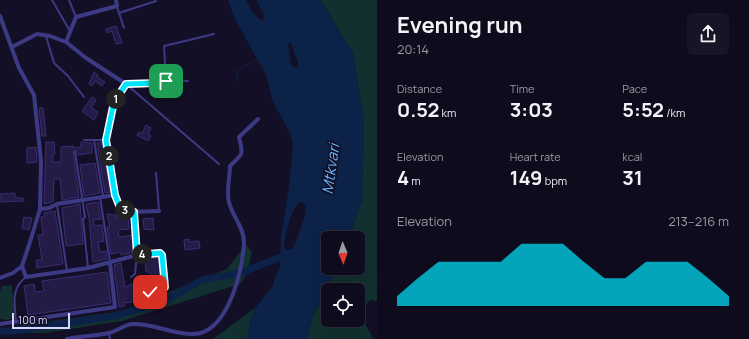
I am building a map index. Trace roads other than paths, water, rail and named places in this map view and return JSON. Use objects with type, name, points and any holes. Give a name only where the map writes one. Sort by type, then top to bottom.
[{"type":"street","points":[[66,42],[76,17],[117,6],[116,0]]},
{"type":"street","points":[[0,19],[19,68],[34,95],[41,161],[40,209],[22,266],[26,277],[88,268],[137,255],[160,253]]},
{"type":"street","points":[[12,47],[37,34],[46,35],[66,42],[86,58],[126,84],[114,102],[106,140],[115,195],[119,205],[124,210],[134,212],[159,211]]},
{"type":"street","points":[[67,339],[109,333],[131,324],[150,325],[178,334],[194,334],[207,330],[222,315],[239,280],[238,271],[244,240],[240,224],[231,210],[228,200],[230,166],[241,158],[242,152],[239,137],[258,119]]},
{"type":"street","points":[[40,209],[49,208],[57,204],[115,195]]},
{"type":"street","points":[[0,324],[16,323],[115,307],[110,263]]},
{"type":"street","points":[[0,278],[22,266]]},
{"type":"lane","points":[[52,0],[70,31]]},
{"type":"lane","points":[[69,0],[76,17]]},
{"type":"lane","points":[[119,13],[156,1]]},
{"type":"lane","points":[[117,6],[124,28]]},
{"type":"lane","points":[[166,81],[164,46],[214,34]]},
{"type":"lane","points":[[46,35],[54,63],[68,76],[84,97]]},
{"type":"lane","points":[[126,84],[188,81]]},
{"type":"lane","points":[[126,84],[219,164]]},
{"type":"lane","points":[[84,140],[106,140]]},
{"type":"lane","points":[[94,140],[110,263]]},
{"type":"lane","points":[[75,152],[83,200],[88,268]]},
{"type":"lane","points":[[156,174],[159,211]]},
{"type":"lane","points":[[57,204],[67,271]]},
{"type":"lane","points":[[131,277],[135,274],[137,255],[134,212]]},
{"type":"lane","points":[[150,292],[165,287],[162,255],[160,253]]},
{"type":"lane","points":[[16,323],[16,288],[18,282],[26,277]]},
{"type":"lane","points":[[109,333],[110,339]]},
{"type":"water","name":"Mtkvari","points":[[228,0],[246,0],[254,14],[262,21],[265,17],[256,0],[321,0],[353,54],[364,123],[362,200],[351,231],[321,231],[321,275],[334,275],[330,283],[321,283],[321,300],[313,316],[306,339],[247,339],[250,321],[255,308],[272,287],[280,266],[281,237],[289,187],[293,143],[290,133],[273,102],[266,75],[234,17]],"holes":[[[288,43],[291,43],[299,65],[296,68],[291,65]],[[302,201],[306,207],[305,216],[294,246],[292,249],[287,250],[284,248],[284,243],[292,214],[298,203]]]},
{"type":"waterway","points":[[239,82],[236,71],[259,58]]},
{"type":"waterway","points":[[240,273],[281,257],[289,256]]},
{"type":"waterway","points":[[0,331],[14,331],[114,316],[163,302],[202,280],[235,274]]}]
